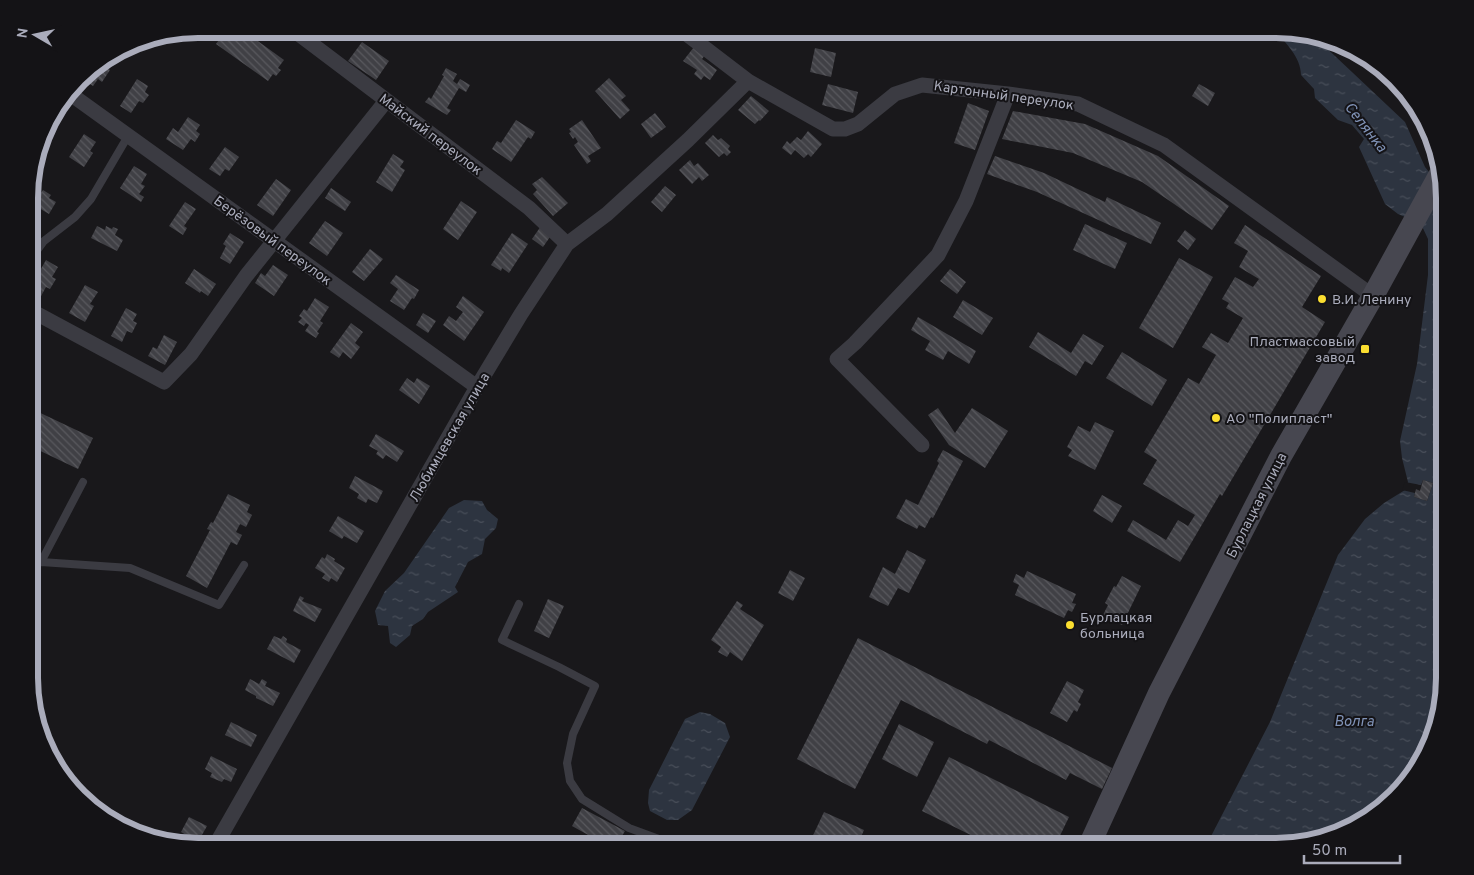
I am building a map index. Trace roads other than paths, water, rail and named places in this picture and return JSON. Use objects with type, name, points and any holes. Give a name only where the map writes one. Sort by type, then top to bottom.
[{"type":"main road","name":"Бурлацкая улица","points":[[1093,837],[1160,693],[1272,473],[1435,182]]},
{"type":"street","name":"Майский переулок","points":[[304,38],[529,208],[567,244]]},
{"type":"street","name":"Картонный переулок","points":[[692,38],[748,81],[833,129],[845,129],[858,124],[895,94],[922,84],[1078,104],[1164,145],[1373,296]]},
{"type":"street","name":"Любимцевская улица","points":[[220,838],[477,388],[521,314],[567,244],[607,214],[673,154],[748,81]]},
{"type":"street","points":[[922,445],[837,359],[855,343],[938,255],[966,201],[1008,94]]},
{"type":"street","name":"Берёзовый переулок","points":[[74,96],[477,388]]},
{"type":"street","points":[[38,314],[164,382],[191,354],[246,276],[386,101]]},
{"type":"lane","points":[[38,249],[44,240],[75,217],[91,199],[128,136]]},
{"type":"lane","points":[[41,562],[82,482]]},
{"type":"lane","points":[[38,561],[130,568],[219,605],[244,565]]},
{"type":"lane","points":[[519,604],[502,640],[595,686],[574,734],[567,763],[570,781],[582,799],[629,828],[655,838]]},
{"type":"water","name":"Волга","points":[[1281,38],[1297,39],[1323,45],[1405,122],[1425,167],[1435,178],[1436,688],[1428,729],[1415,758],[1397,783],[1365,811],[1328,829],[1308,834],[1287,837],[1211,837],[1270,722],[1338,555],[1365,519],[1384,503],[1405,490],[1408,482],[1400,441],[1417,364],[1428,275],[1428,239],[1421,224],[1398,214],[1385,204],[1359,147],[1364,139],[1352,125],[1338,120],[1315,98],[1314,89],[1301,75],[1298,62]]},
{"type":"water","points":[[464,500],[482,501],[487,510],[498,519],[496,528],[485,539],[482,554],[468,562],[455,587],[458,592],[428,612],[423,619],[412,626],[410,635],[396,647],[390,643],[388,626],[378,625],[375,611],[385,591],[404,573],[449,508]]},
{"type":"water","points":[[700,712],[710,714],[725,723],[730,737],[692,810],[678,820],[667,820],[650,811],[648,803],[649,790],[685,719]]},
{"type":"place","name":"В.И. Ленину","points":[[1322,299]]},
{"type":"place","name":"Пластмассовый завод","points":[[1365,349]]},
{"type":"place","name":"АО \"Полипласт\"","points":[[1216,418]]},
{"type":"place","name":"Бурлацкая больница","points":[[1070,625]]},
{"type":"water label","name":"Селянка","points":[[1366,127]]}]
